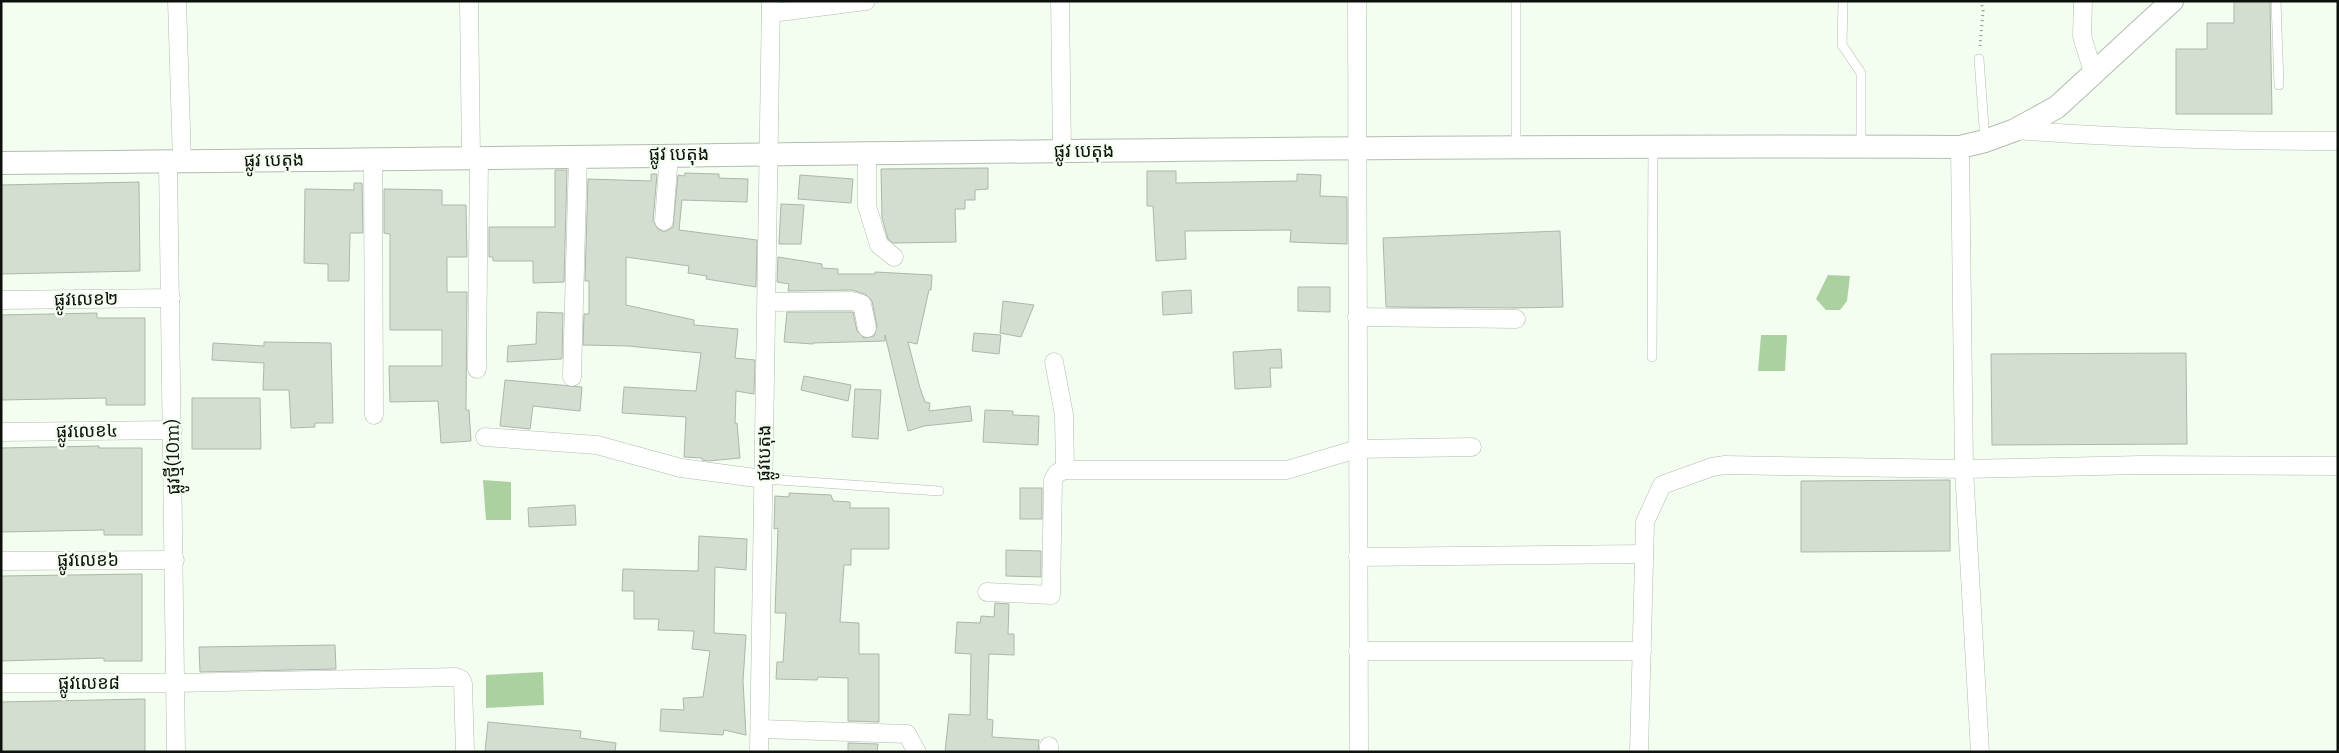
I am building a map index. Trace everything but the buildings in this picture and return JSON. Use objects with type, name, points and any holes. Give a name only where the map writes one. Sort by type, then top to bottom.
[{"type":"street","name":"ផ្លូវថ្មី(10m)","points":[[176,752],[171,298],[177,1]]},
{"type":"street","points":[[469,1],[475,157],[477,369]]},
{"type":"street","points":[[771,7],[866,1]]},
{"type":"street","points":[[1060,1],[1062,152]]},
{"type":"street","points":[[1357,1],[1359,752]]},
{"type":"street","points":[[2083,1],[2082,36],[2093,72]]},
{"type":"street","name":"ផ្លូវ បេតុង","points":[[1,164],[669,154],[1653,146],[1960,147],[1985,141],[2015,130],[2057,106],[2172,1]]},
{"type":"street","name":"ផ្លូវបេតុង","points":[[759,752],[771,7]]},
{"type":"street","points":[[2015,130],[2248,141],[2338,141]]},
{"type":"street","points":[[1960,147],[1964,468],[1980,752]]},
{"type":"street","points":[[867,153],[867,206],[879,245],[894,257]]},
{"type":"street","points":[[664,221],[669,154]]},
{"type":"street","points":[[572,377],[578,156]]},
{"type":"street","points":[[373,158],[374,415]]},
{"type":"street","name":"ផ្លូវលេខ២","points":[[1,300],[171,298]]},
{"type":"street","points":[[766,302],[852,301],[862,304],[867,328]]},
{"type":"street","points":[[1357,317],[1516,319]]},
{"type":"street","points":[[1054,362],[1064,415],[1065,470]]},
{"type":"street","name":"ផ្លូវលេខ៤","points":[[1,432],[173,430]]},
{"type":"street","points":[[485,437],[597,445],[681,468],[764,479]]},
{"type":"street","points":[[987,592],[1051,594],[1053,480],[1056,473],[1065,470],[1287,470],[1357,449],[1472,447]]},
{"type":"street","points":[[1639,752],[1645,522],[1662,485],[1712,467],[1725,465],[1964,468],[2338,466]]},
{"type":"street","points":[[1358,557],[1644,554]]},
{"type":"street","name":"ផ្លូវលេខ៦","points":[[1,561],[175,560]]},
{"type":"street","points":[[1358,651],[1642,651]]},
{"type":"street","name":"ផ្លូវលេខ៨","points":[[1,683],[176,683],[456,677],[461,679],[463,684],[466,752]]},
{"type":"street","points":[[760,730],[907,734],[917,752]]},
{"type":"lane","points":[[1516,1],[1516,147]]},
{"type":"lane","points":[[1843,1],[1842,45],[1861,73],[1861,147]]},
{"type":"lane","points":[[2276,1],[2279,85]]},
{"type":"lane","points":[[1979,59],[1985,141]]},
{"type":"lane","points":[[1652,357],[1653,146]]},
{"type":"lane","points":[[764,479],[939,491]]},
{"type":"path","points":[[1979,59],[1981,1]]},
{"type":"shaded area","points":[[1828,275],[1850,276],[1847,301],[1840,310],[1826,310],[1816,299]]},
{"type":"shaded area","points":[[1761,335],[1787,335],[1785,371],[1758,371]]},
{"type":"shaded area","points":[[483,480],[511,482],[511,520],[486,520]]},
{"type":"shaded area","points":[[543,672],[544,705],[486,708],[486,675]]}]
